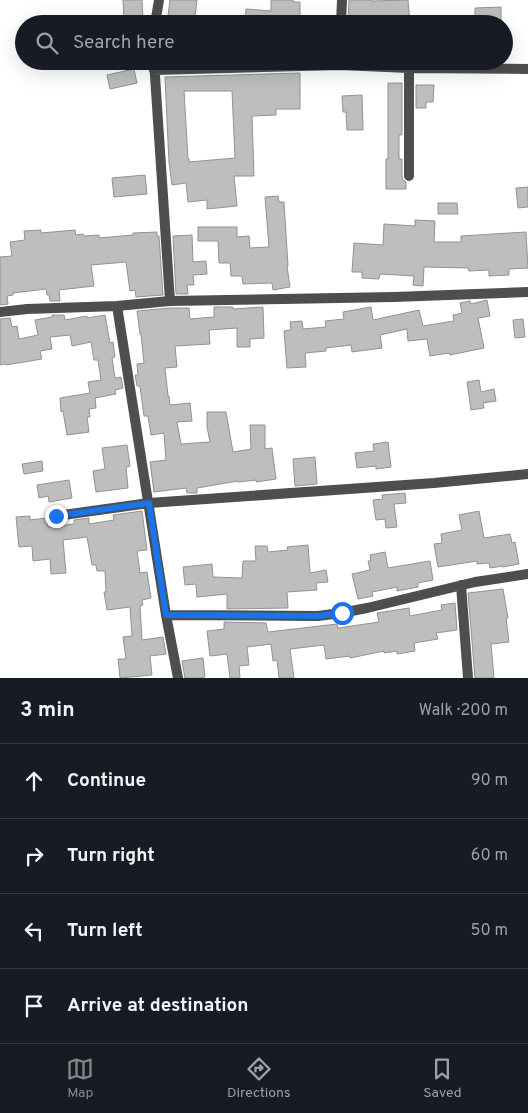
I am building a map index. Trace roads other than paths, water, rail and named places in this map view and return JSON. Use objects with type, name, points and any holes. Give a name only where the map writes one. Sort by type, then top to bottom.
[{"type":"street","points":[[156,15],[159,0]]},
{"type":"street","points":[[342,0],[342,15]]},
{"type":"street","points":[[513,69],[528,69]]},
{"type":"street","points":[[154,70],[170,301]]},
{"type":"street","points":[[409,70],[409,176]]},
{"type":"street","points":[[0,312],[27,309],[117,306],[170,301],[528,292]]},
{"type":"street","points":[[117,306],[166,615],[178,678]]},
{"type":"street","points":[[56,516],[149,503],[434,483],[528,474]]},
{"type":"street","points":[[166,615],[318,616],[359,610],[461,585],[528,574]]},
{"type":"street","points":[[461,585],[468,678]]}]
